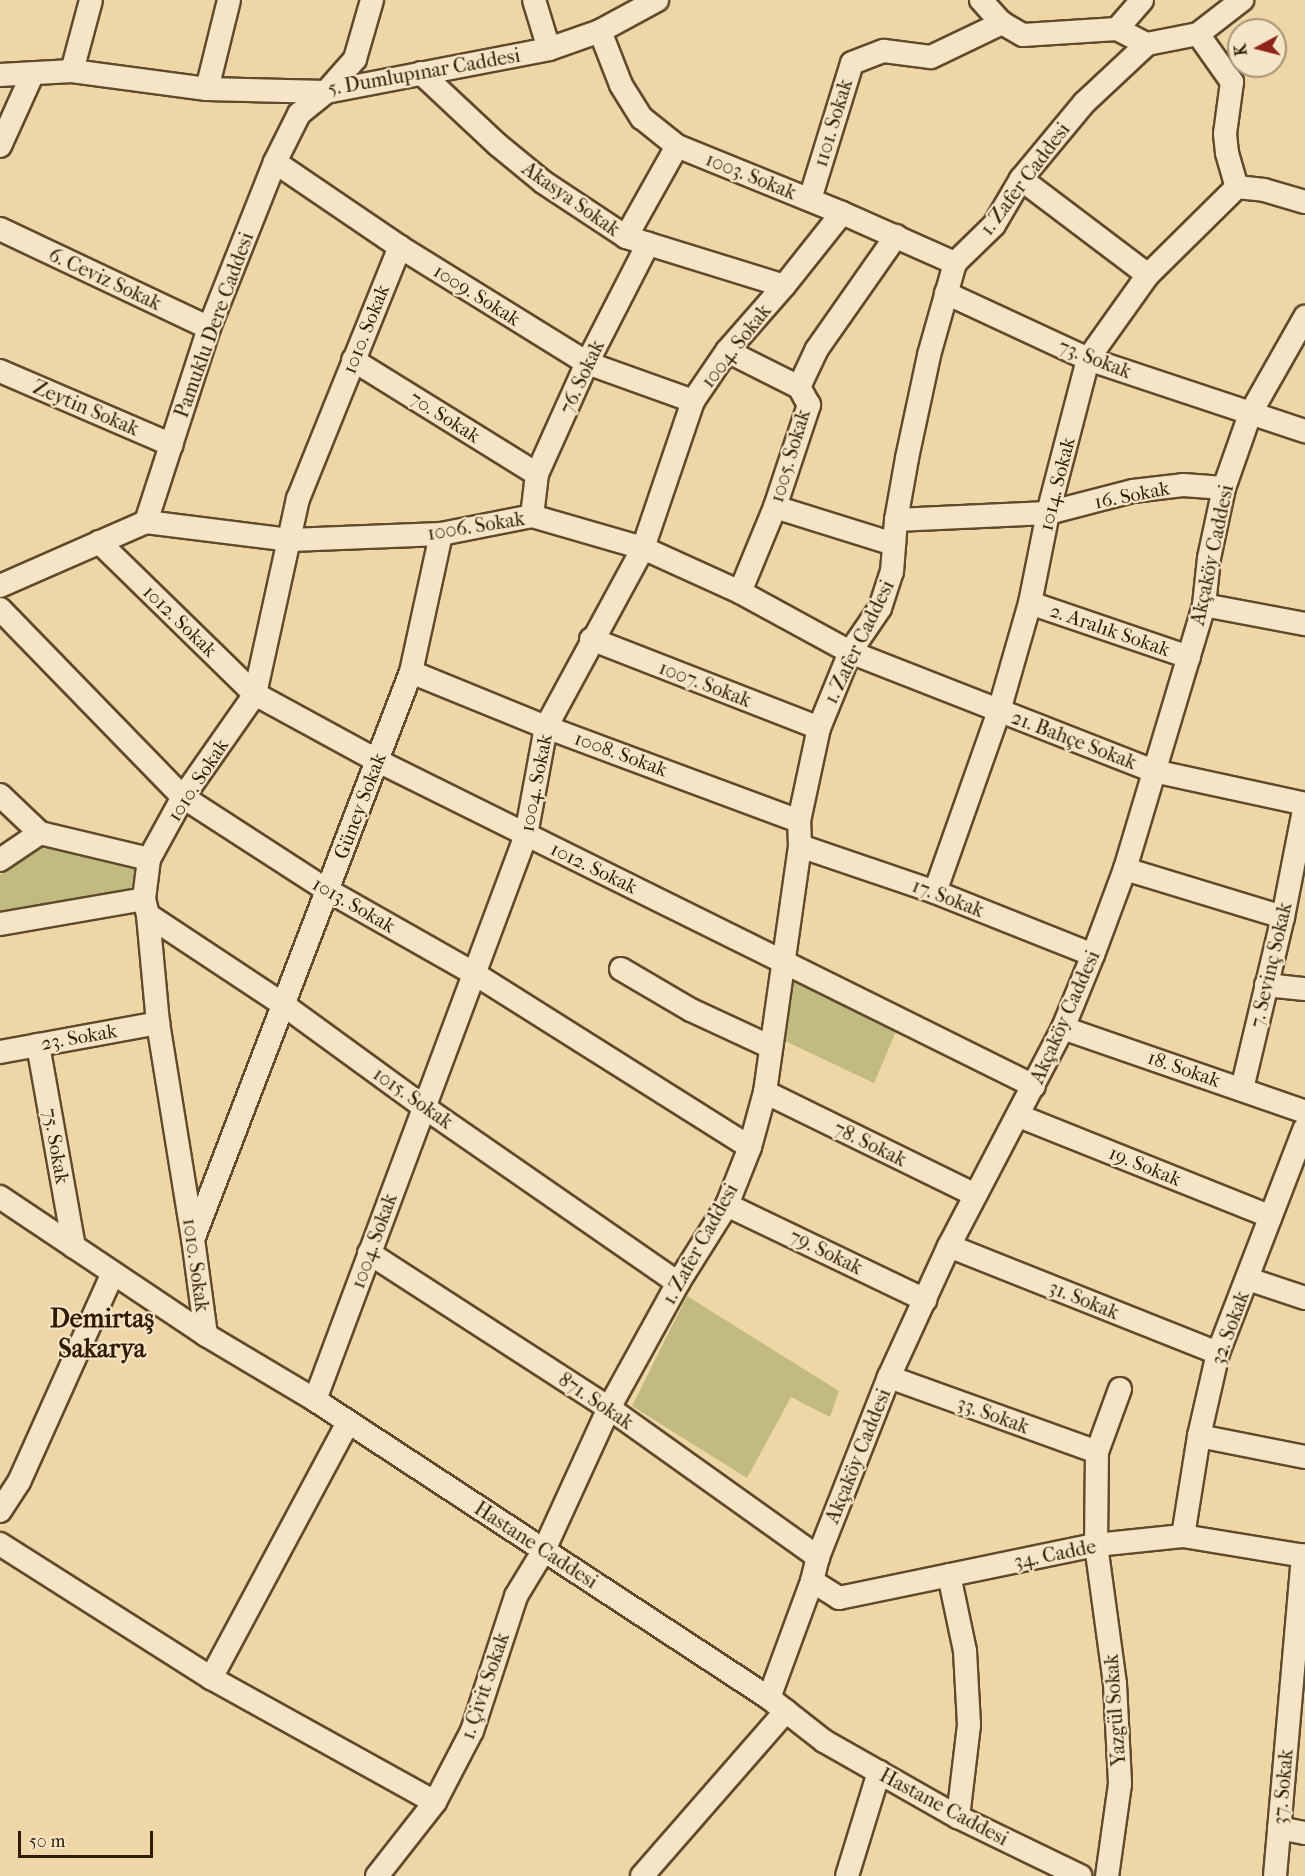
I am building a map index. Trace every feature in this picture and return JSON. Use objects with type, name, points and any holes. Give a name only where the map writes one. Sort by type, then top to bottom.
[{"type":"street","points":[[72,71],[91,0]]},
{"type":"street","points":[[207,89],[230,0]]},
{"type":"street","name":"Pamuklu Dere Caddesi","points":[[146,522],[209,328],[275,162],[299,114],[326,92],[355,59],[372,0]]},
{"type":"street","points":[[534,0],[549,49]]},
{"type":"street","name":"5. Dumlupınar Caddesi","points":[[0,75],[72,71],[207,89],[326,92],[549,49],[600,31],[657,0]]},
{"type":"street","points":[[981,0],[1002,23],[1023,35],[1117,29],[1147,44],[1198,34],[1242,0]]},
{"type":"street","points":[[1117,29],[1142,0]]},
{"type":"street","name":"1101. Sokak","points":[[810,199],[852,63],[884,51],[931,57],[1002,23]]},
{"type":"street","name":"1003. Sokak","points":[[600,31],[621,85],[642,118],[676,146],[810,199],[955,263]]},
{"type":"street","points":[[1198,34],[1232,82],[1225,134],[1227,153],[1237,187],[1264,190],[1305,201]]},
{"type":"street","name":"1. Zafer Caddesi","points":[[544,1550],[609,1408],[678,1282],[727,1204],[750,1147],[765,1092],[801,846],[800,820],[819,728],[850,652],[879,608],[892,572],[896,520],[909,446],[955,263],[994,225],[1021,179],[1084,103],[1147,44]]},
{"type":"street","name":"Akasya Sokak","points":[[421,73],[489,137],[543,182],[626,237],[784,286]]},
{"type":"street","points":[[0,146],[32,75]]},
{"type":"street","points":[[626,237],[676,146]]},
{"type":"street","name":"1009. Sokak","points":[[275,162],[400,246],[587,363],[693,401]]},
{"type":"street","points":[[1021,179],[1148,275]]},
{"type":"street","name":"1014. Sokak","points":[[935,892],[999,711],[1030,603],[1048,513],[1089,359],[1148,275],[1237,187]]},
{"type":"street","name":"1004. Sokak","points":[[315,1400],[526,835],[546,727],[591,639],[643,548],[693,401],[727,351],[784,286],[842,213]]},
{"type":"street","name":"6. Ceviz Sokak","points":[[0,229],[209,328]]},
{"type":"street","name":"1005. Sokak","points":[[740,592],[775,507],[809,405],[799,387],[817,350],[896,236]]},
{"type":"street","name":"76. Sokak","points":[[532,516],[537,474],[587,363],[648,244]]},
{"type":"street","name":"1010. Sokak","points":[[206,1335],[194,1239],[158,1023],[146,907],[149,859],[183,798],[255,694],[291,540],[298,499],[400,246]]},
{"type":"street","name":"73. Sokak","points":[[946,293],[1089,359],[1250,414],[1305,430]]},
{"type":"street","name":"Akçaköy Caddesi","points":[[778,1704],[818,1557],[889,1377],[949,1246],[1063,1028],[1093,955],[1125,869],[1204,604],[1209,558],[1224,488],[1250,414],[1305,317]]},
{"type":"street","points":[[727,351],[799,387]]},
{"type":"street","name":"70. Sokak","points":[[353,360],[537,474]]},
{"type":"street","name":"Zeytin Sokak","points":[[0,370],[172,445]]},
{"type":"street","name":"16. Sokak","points":[[896,520],[1048,513],[1133,491],[1183,485],[1224,488]]},
{"type":"street","points":[[775,507],[894,544]]},
{"type":"street","name":"1006. Sokak","points":[[146,522],[291,540],[441,534],[532,516],[643,548],[740,592],[850,652]]},
{"type":"street","points":[[0,586],[146,522]]},
{"type":"street","name":"Güney Sokak","points":[[194,1239],[411,672],[441,534]]},
{"type":"street","name":"1012. Sokak","points":[[99,542],[255,694],[378,761],[1034,1086]]},
{"type":"street","name":"2. Aralık Sokak","points":[[1030,603],[1189,657]]},
{"type":"street","points":[[1204,604],[1305,624]]},
{"type":"street","name":"1013. Sokak","points":[[0,609],[183,798],[327,890],[475,974],[750,1147]]},
{"type":"street","name":"1007. Sokak","points":[[591,639],[819,728]]},
{"type":"street","name":"21. Bahçe Sokak","points":[[850,652],[1154,771],[1305,804]]},
{"type":"street","name":"1008. Sokak","points":[[411,672],[546,727],[800,820]]},
{"type":"street","points":[[0,795],[40,833],[149,859]]},
{"type":"street","name":"7. Sevinç Sokak","points":[[1242,1089],[1283,917],[1305,804]]},
{"type":"street","points":[[0,860],[40,833]]},
{"type":"street","name":"17. Sokak","points":[[801,846],[935,892],[1093,955]]},
{"type":"street","points":[[1125,869],[1283,917]]},
{"type":"street","points":[[0,924],[146,907]]},
{"type":"street","name":"1015. Sokak","points":[[146,907],[424,1107],[678,1282]]},
{"type":"street","points":[[621,969],[691,1010],[771,1047]]},
{"type":"street","points":[[1266,985],[1305,989]]},
{"type":"street","name":"23. Sokak","points":[[0,1052],[158,1023]]},
{"type":"street","name":"18. Sokak","points":[[1063,1028],[1305,1112]]},
{"type":"street","name":"75. Sokak","points":[[38,1045],[74,1247]]},
{"type":"street","name":"78. Sokak","points":[[765,1092],[975,1196]]},
{"type":"street","name":"19. Sokak","points":[[1018,1116],[1271,1217]]},
{"type":"street","name":"32. Sokak","points":[[1183,1536],[1199,1436],[1218,1353],[1305,1128]]},
{"type":"street","name":"Hastane Caddesi","points":[[0,1197],[206,1335],[315,1400],[778,1704],[824,1741],[958,1817],[1080,1876]]},
{"type":"street","name":"79. Sokak","points":[[727,1204],[925,1300]]},
{"type":"street","name":"31. Sokak","points":[[949,1246],[1218,1353]]},
{"type":"street","name":"871. Sokak","points":[[369,1253],[609,1408],[818,1557]]},
{"type":"street","points":[[0,1511],[19,1482],[113,1273]]},
{"type":"street","points":[[1248,1278],[1305,1298]]},
{"type":"street","name":"33. Sokak","points":[[889,1377],[1097,1452]]},
{"type":"street","points":[[1096,1545],[1097,1452],[1120,1389]]},
{"type":"street","points":[[211,1678],[348,1422]]},
{"type":"street","points":[[1199,1436],[1305,1457]]},
{"type":"street","name":"34. Cadde","points":[[812,1581],[838,1598],[1096,1545],[1183,1536],[1304,1556]]},
{"type":"street","points":[[0,1544],[211,1678],[435,1802]]},
{"type":"street","name":"Yazgül Sokak","points":[[1096,1545],[1115,1684],[1120,1784],[1107,1876]]},
{"type":"street","name":"1. Çivit Sokak","points":[[377,1876],[435,1802],[472,1731],[516,1596],[544,1550]]},
{"type":"street","name":"37. Sokak","points":[[1275,1876],[1299,1663],[1304,1556]]},
{"type":"street","points":[[950,1575],[965,1651],[969,1725],[958,1817]]},
{"type":"street","points":[[642,1876],[778,1704]]},
{"type":"street","points":[[848,1876],[879,1772]]},
{"type":"street","points":[[1279,1828],[1305,1833]]},
{"type":"shaded area","points":[[46,845],[139,870],[128,895],[0,916],[0,875]]},
{"type":"shaded area","points":[[795,978],[897,1029],[874,1083],[785,1041]]},
{"type":"shaded area","points":[[687,1296],[839,1391],[830,1417],[791,1397],[747,1478],[632,1406]]},
{"type":"district","name":"Demirtaş Sakarya","points":[[102,1334]]}]
